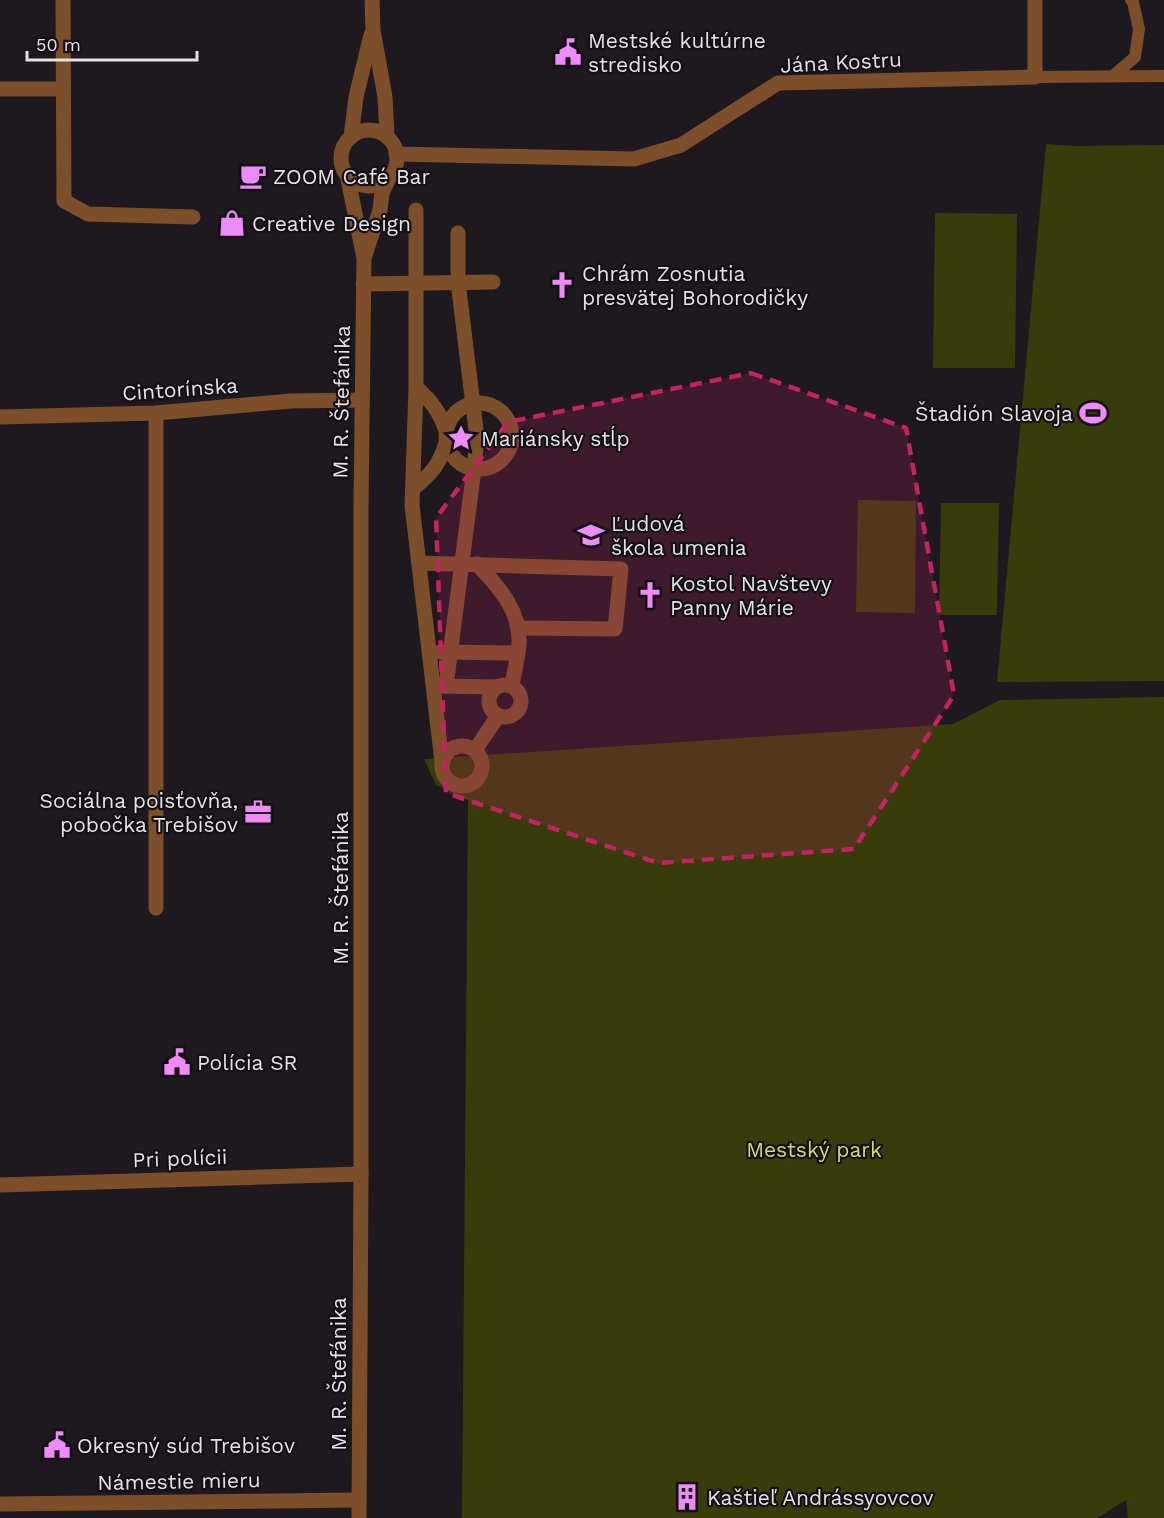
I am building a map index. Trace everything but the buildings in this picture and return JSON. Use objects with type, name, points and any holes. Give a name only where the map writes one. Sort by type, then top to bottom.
[{"type":"street","points":[[63,0],[64,201],[88,214],[193,217]]},
{"type":"street","points":[[372,0],[373,30],[385,97],[387,137]]},
{"type":"street","points":[[1035,0],[1035,77]]},
{"type":"street","points":[[351,137],[356,97],[373,30]]},
{"type":"street","name":"Jána Kostru","points":[[396,154],[634,159],[681,146],[778,83],[1035,77]]},
{"type":"street","points":[[0,89],[63,89]]},
{"type":"street","points":[[369,130],[387,137],[392,142],[396,154],[396,165],[390,176],[378,184],[364,185],[351,179],[346,174],[342,161],[346,142],[360,132],[369,130]]},
{"type":"street","name":"M. R. Štefánika","points":[[346,174],[364,258],[359,1518]]},
{"type":"street","name":"M. R. Štefánika","points":[[364,258],[380,210],[382,193],[390,176]]},
{"type":"street","points":[[416,210],[416,387],[412,505],[431,652],[440,686],[442,768],[448,781],[454,785],[474,784],[482,773],[482,761],[475,750],[463,746],[450,750],[442,762]]},
{"type":"street","points":[[440,686],[450,652],[469,563],[477,438],[458,282],[458,233]]},
{"type":"street","points":[[363,284],[493,282]]},
{"type":"street","points":[[414,488],[433,472],[441,459],[446,437],[450,420],[457,411],[472,404],[489,405],[498,409],[506,416],[513,436],[512,446],[500,463],[490,468],[468,468],[451,454],[446,437],[441,415],[431,401],[416,387]]},
{"type":"street","name":"Cintorínska","points":[[0,417],[156,413],[291,401],[362,400]]},
{"type":"street","points":[[156,413],[156,908]]},
{"type":"street","points":[[419,563],[621,569],[615,629],[518,628]]},
{"type":"street","points":[[469,563],[504,596],[514,612],[518,628],[520,664],[512,686]]},
{"type":"street","points":[[431,652],[450,652],[520,664]]},
{"type":"street","points":[[440,686],[512,686],[520,694],[521,706],[509,717],[498,716],[490,709],[488,699],[496,687]]},
{"type":"street","points":[[475,750],[498,716]]},
{"type":"street","name":"Pri polícii","points":[[0,1185],[361,1174]]},
{"type":"street","name":"Námestie mieru","points":[[0,1504],[358,1500]]},
{"type":"lane","points":[[1113,76],[1136,57],[1139,29],[1131,0]]},
{"type":"lane","name":"Jána Kostru","points":[[1035,77],[1164,76]]},
{"type":"highlighted area","points":[[751,373],[906,428],[954,695],[854,849],[658,863],[446,793],[436,518],[508,422]]},
{"type":"green space","name":"Štadión Slavoja","points":[[1046,144],[1164,145],[1164,681],[997,682]]},
{"type":"green space","points":[[935,213],[1017,214],[1015,368],[933,368]]},
{"type":"green space","points":[[858,500],[916,501],[915,613],[856,612]]},
{"type":"green space","points":[[941,503],[999,503],[997,615],[939,615]]},
{"type":"green space","name":"Mestský park","points":[[1164,697],[1164,1518],[1128,1518],[1126,1500],[1097,1518],[462,1518],[468,800],[436,785],[424,759],[953,724],[1000,700]]},
{"type":"place","name":"Mestské kultúrne stredisko","points":[[568,52]]},
{"type":"place","name":"ZOOM Café Bar","points":[[253,176]]},
{"type":"place","name":"Creative Design","points":[[232,223]]},
{"type":"place","name":"Chrám Zosnutia presvätej Bohorodičky","points":[[562,285]]},
{"type":"place","name":"Štadión Slavoja","points":[[1093,413]]},
{"type":"place","name":"Mariánsky stĺp","points":[[461,438]]},
{"type":"place","name":"Ľudová škola umenia","points":[[591,535]]},
{"type":"place","name":"Kostol Navštevy Panny Márie","points":[[650,595]]},
{"type":"place","name":"Sociálna poisťovňa, pobočka Trebišov","points":[[258,812]]},
{"type":"place","name":"Polícia SR","points":[[177,1062]]},
{"type":"place","name":"Okresný súd Trebišov","points":[[57,1445]]},
{"type":"place","name":"Kaštieľ Andrássyovcov","points":[[687,1497]]}]
